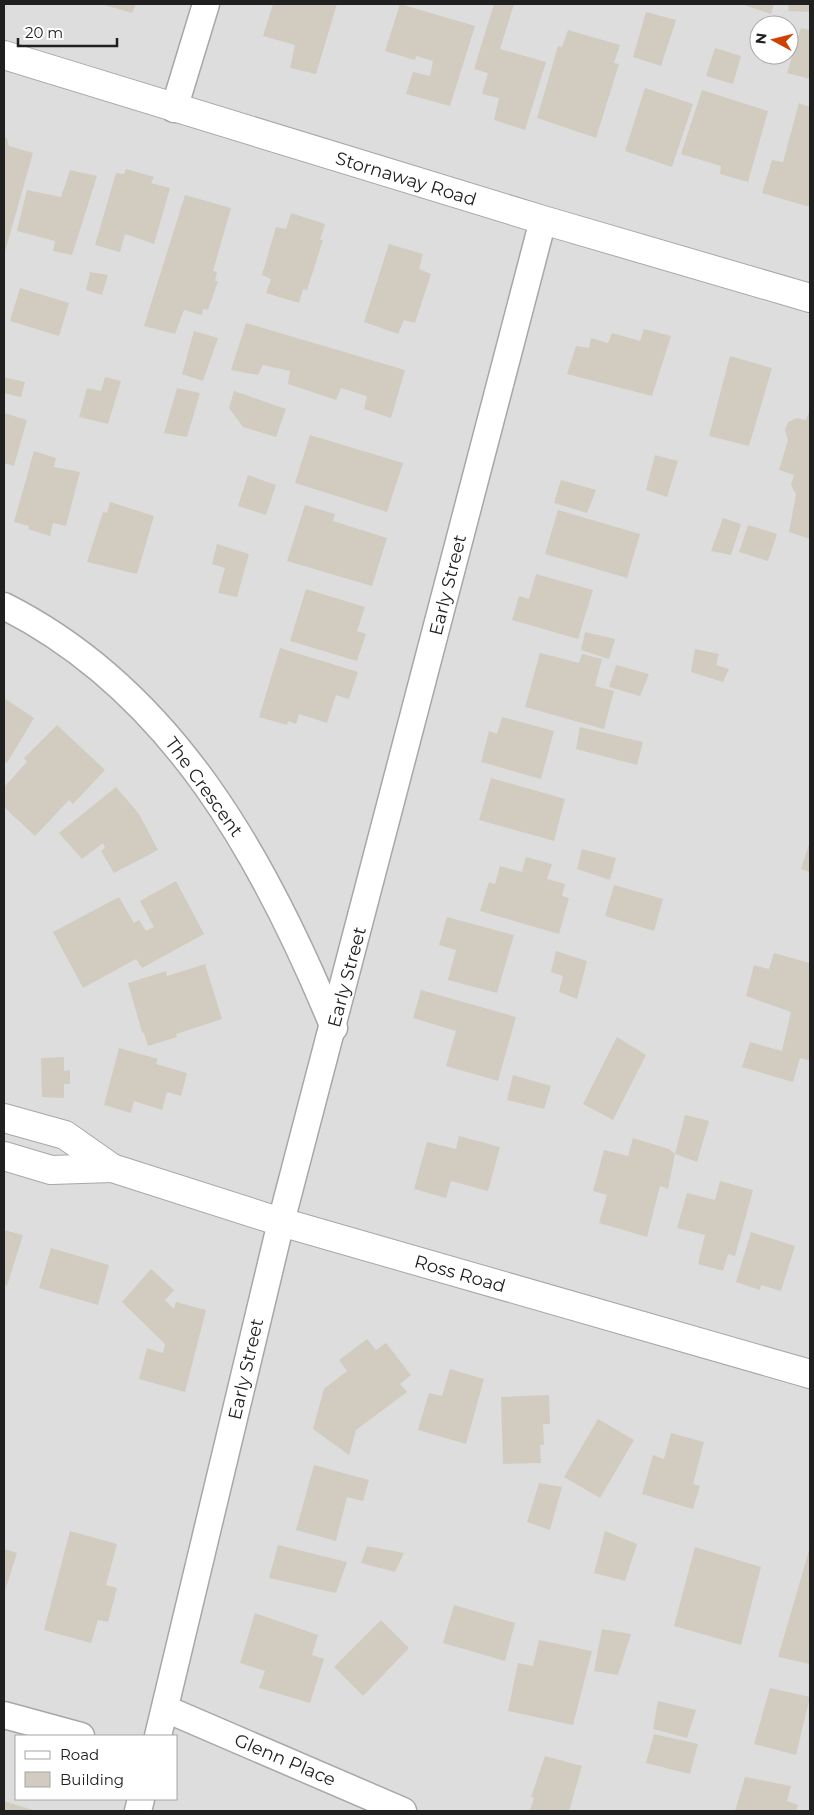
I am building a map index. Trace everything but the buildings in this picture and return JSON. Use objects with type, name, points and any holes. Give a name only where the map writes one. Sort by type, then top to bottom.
[{"type":"street","points":[[174,108],[206,4]]},
{"type":"street","name":"Stornaway Road","points":[[4,55],[543,220],[810,298]]},
{"type":"street","name":"Early Street","points":[[158,1735],[281,1222],[334,1028],[543,220]]},
{"type":"street","name":"The Crescent","points":[[4,606],[38,623],[115,682],[182,751],[223,807],[248,848],[306,959],[334,1028]]},
{"type":"street","name":"Ross Road","points":[[4,1118],[64,1135],[112,1168],[281,1222],[810,1374]]},
{"type":"street","name":"Ross Road","points":[[4,1156],[52,1170],[112,1168]]},
{"type":"street","name":"Glenn Place","points":[[166,1709],[403,1811]]},
{"type":"street","points":[[4,1715],[77,1735]]},
{"type":"shaded area","points":[[4,4],[810,4],[810,1811],[4,1811]]}]
